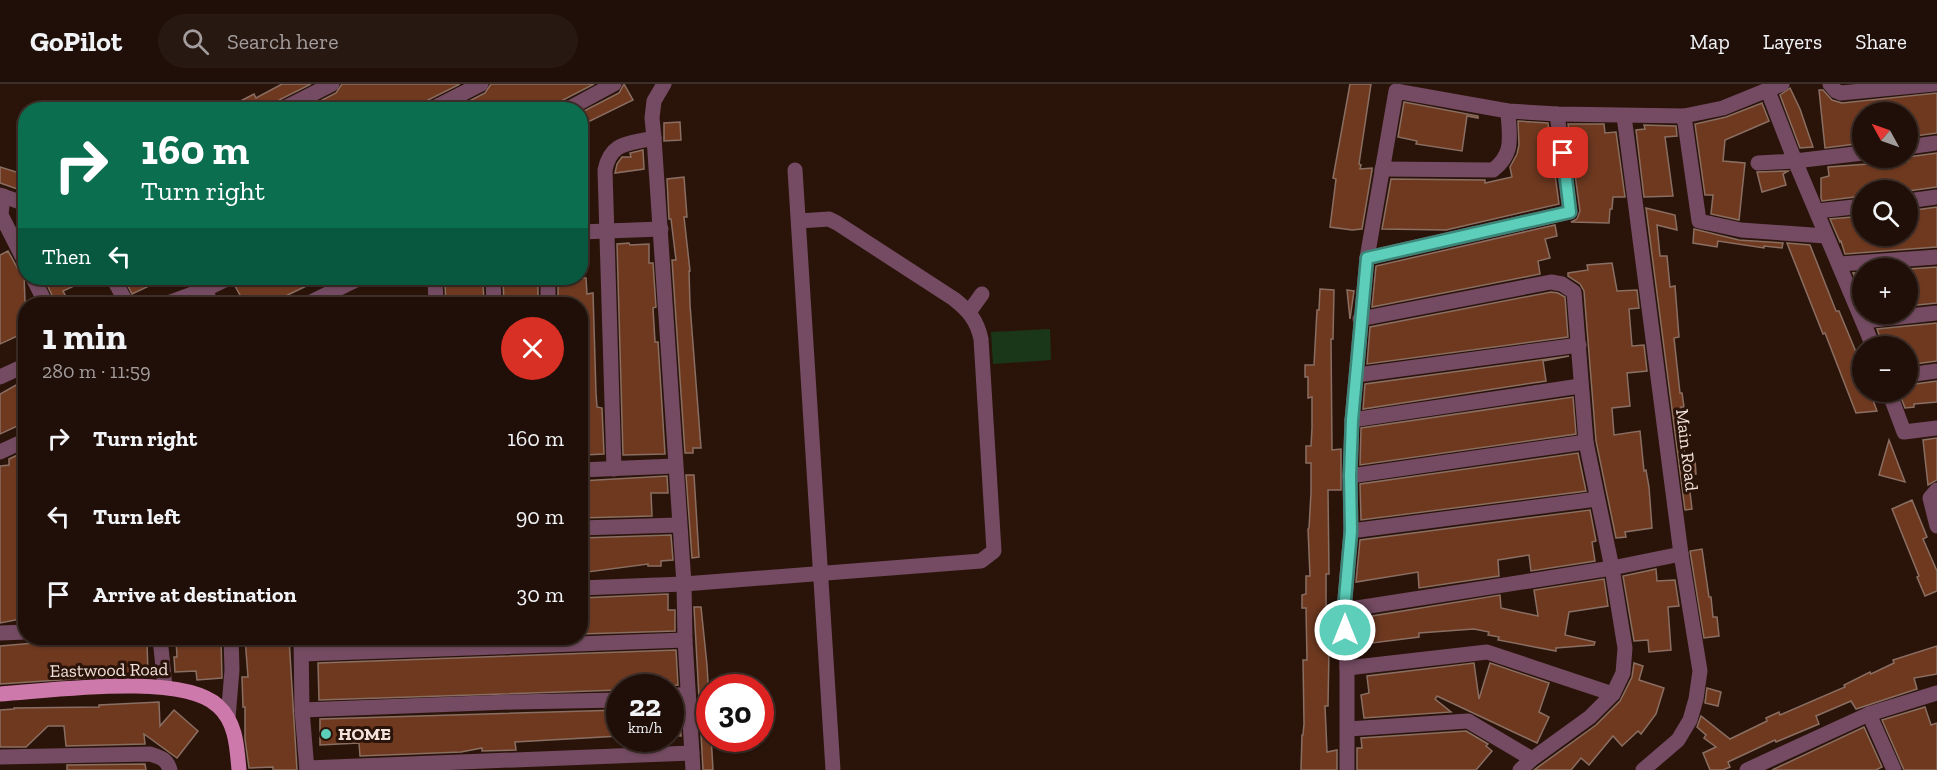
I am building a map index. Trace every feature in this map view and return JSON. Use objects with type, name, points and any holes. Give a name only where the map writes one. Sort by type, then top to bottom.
[{"type":"main road","name":"Eastwood Road","points":[[0,694],[112,687],[183,689],[208,699],[218,706],[228,718],[237,743],[239,770]]},
{"type":"street","points":[[297,102],[332,84]]},
{"type":"street","points":[[446,102],[481,84]]},
{"type":"street","points":[[581,102],[614,84]]},
{"type":"street","points":[[664,84],[654,101],[652,118],[661,229],[678,525],[684,584],[693,770]]},
{"type":"street","points":[[1830,84],[1841,93],[1934,84]]},
{"type":"street","points":[[1347,770],[1347,668],[1344,610],[1351,531],[1352,420],[1367,258],[1396,91],[1508,111],[1684,116],[1723,108],[1775,87],[1796,161],[1852,292]]},
{"type":"street","points":[[1382,169],[1493,170],[1504,162],[1509,150],[1508,111]]},
{"type":"street","points":[[1367,258],[1570,212],[1557,114]]},
{"type":"street","name":"Main Road","points":[[1624,116],[1681,554],[1700,672],[1690,720],[1678,740],[1643,770]]},
{"type":"street","points":[[1684,116],[1699,221],[1741,230],[1826,236]]},
{"type":"street","points":[[614,469],[605,170],[608,158],[616,147],[654,138]]},
{"type":"street","points":[[1918,146],[1937,143]]},
{"type":"street","points":[[1758,163],[1852,154]]},
{"type":"street","points":[[795,170],[833,770]]},
{"type":"street","points":[[18,201],[1,195],[1,216],[18,249]]},
{"type":"street","points":[[1918,200],[1937,197]]},
{"type":"street","points":[[1817,211],[1852,207]]},
{"type":"street","points":[[588,588],[684,584],[981,561],[994,551],[980,330],[969,312],[954,299],[829,219],[799,221]]},
{"type":"street","points":[[588,232],[661,229]]},
{"type":"street","points":[[1840,264],[1937,256]]},
{"type":"street","points":[[1360,319],[1551,282],[1562,284],[1574,292],[1586,442],[1612,568],[1625,648],[1623,673],[1613,694],[1590,717],[1520,770]]},
{"type":"street","points":[[178,297],[200,285]]},
{"type":"street","points":[[321,297],[346,285]]},
{"type":"street","points":[[969,312],[982,294]]},
{"type":"street","points":[[1918,315],[1937,313]]},
{"type":"street","points":[[1357,375],[1579,345]]},
{"type":"street","points":[[0,377],[18,369]]},
{"type":"street","points":[[1918,374],[1937,371]]},
{"type":"street","points":[[1352,420],[1580,386]]},
{"type":"street","points":[[1893,402],[1904,432],[1937,428]]},
{"type":"street","points":[[1350,476],[1586,442]]},
{"type":"street","points":[[0,452],[18,444]]},
{"type":"street","points":[[588,470],[675,466]]},
{"type":"street","points":[[1937,490],[1930,498],[1937,526]]},
{"type":"street","points":[[1351,531],[1597,499]]},
{"type":"street","points":[[588,528],[678,525]]},
{"type":"street","points":[[1344,610],[1612,568],[1681,554]]},
{"type":"street","points":[[0,633],[18,632]]},
{"type":"street","points":[[588,644],[685,640]]},
{"type":"street","points":[[161,645],[165,687]]},
{"type":"street","points":[[228,718],[232,670],[231,645]]},
{"type":"street","points":[[301,645],[302,710],[307,769],[692,753]]},
{"type":"street","points":[[302,654],[548,645]]},
{"type":"street","points":[[1347,668],[1487,652],[1613,694]]},
{"type":"street","points":[[684,694],[688,694]]},
{"type":"street","points":[[1747,770],[1869,714],[1936,696]]},
{"type":"street","points":[[302,710],[606,700]]},
{"type":"street","points":[[1869,714],[1894,770]]},
{"type":"street","points":[[1348,729],[1468,721],[1532,759]]},
{"type":"street","points":[[0,758],[150,754],[162,758],[169,764],[170,770]]},
{"type":"green space","points":[[1050,329],[1051,360],[993,364],[991,332]]},
{"type":"building","points":[[282,84],[311,84],[276,102],[238,102],[254,94],[256,98]]},
{"type":"building","points":[[342,84],[460,84],[425,102],[319,102],[336,93]]},
{"type":"building","points":[[491,84],[594,84],[560,102],[468,102],[485,93]]},
{"type":"building","points":[[624,84],[633,100],[588,122],[588,109],[619,93]]},
{"type":"building","points":[[1350,84],[1371,84],[1359,164],[1360,169],[1372,168],[1372,170],[1362,229],[1352,230],[1330,227],[1336,179],[1333,178]]},
{"type":"building","points":[[1790,88],[1813,147],[1800,148],[1780,95]]},
{"type":"building","points":[[1819,90],[1823,90],[1832,100],[1842,103],[1937,93],[1937,133],[1918,136],[1918,102],[1852,102],[1852,144],[1825,148]]},
{"type":"building","points":[[1404,102],[1478,116],[1478,118],[1467,116],[1462,151],[1416,144],[1417,141],[1398,137]]},
{"type":"building","points":[[1762,103],[1769,121],[1725,140],[1723,161],[1745,163],[1739,220],[1711,214],[1713,195],[1705,195],[1695,124],[1726,117]]},
{"type":"building","points":[[1518,121],[1548,123],[1559,204],[1446,230],[1382,229],[1391,179],[1485,180],[1485,183],[1512,177],[1510,167],[1519,145]]},
{"type":"building","points":[[680,122],[681,140],[664,141],[664,123]]},
{"type":"building","points":[[1568,124],[1604,124],[1605,133],[1616,132],[1625,197],[1613,197],[1609,223],[1571,222],[1577,219],[1580,211]]},
{"type":"building","points":[[1644,125],[1676,126],[1677,136],[1665,137],[1673,196],[1644,197],[1636,130],[1645,129]]},
{"type":"building","points":[[643,150],[644,169],[615,173],[622,157],[631,157],[630,153]]},
{"type":"building","points":[[1937,153],[1937,187],[1918,190],[1918,180],[1852,180],[1852,197],[1822,201],[1821,178],[1829,176],[1828,167],[1852,165],[1852,168],[1918,168],[1918,156]]},
{"type":"building","points":[[0,167],[18,173],[18,189],[0,183]]},
{"type":"building","points":[[1788,171],[1783,174],[1786,185],[1762,192],[1757,172]]},
{"type":"building","points":[[684,177],[687,217],[684,217],[690,271],[690,305],[701,448],[693,448],[693,453],[685,453],[672,260],[676,260],[671,219],[669,219],[667,179]]},
{"type":"building","points":[[1937,207],[1937,247],[1845,254],[1830,219],[1852,217],[1852,246],[1918,246],[1918,210]]},
{"type":"building","points":[[1646,208],[1675,215],[1677,230],[1657,225],[1660,256],[1667,256],[1670,287],[1675,286],[1679,337],[1674,338],[1680,393],[1682,393],[1684,407],[1681,407],[1685,461],[1695,460],[1696,474],[1688,475],[1692,509],[1685,510]]},
{"type":"building","points":[[1555,225],[1557,236],[1545,239],[1550,258],[1538,261],[1540,274],[1372,307],[1376,266]]},
{"type":"building","points":[[1694,229],[1739,240],[1783,243],[1782,248],[1764,246],[1764,248],[1718,241],[1717,247],[1693,243]]},
{"type":"building","points":[[629,243],[630,245],[649,244],[649,263],[653,263],[656,307],[653,308],[655,342],[658,342],[665,454],[623,455],[617,244]]},
{"type":"building","points":[[1787,243],[1810,245],[1836,311],[1839,311],[1852,342],[1852,402],[1874,402],[1877,411],[1856,413],[1825,333],[1823,334]]},
{"type":"building","points":[[8,251],[18,269],[18,285],[24,285],[25,297],[18,297],[18,336],[0,344],[0,255]]},
{"type":"building","points":[[1612,263],[1617,291],[1637,290],[1639,308],[1629,309],[1632,346],[1644,345],[1647,371],[1627,373],[1630,406],[1612,408],[1614,435],[1640,431],[1644,471],[1646,470],[1649,487],[1652,528],[1625,532],[1626,537],[1616,538],[1596,441],[1584,291],[1580,284],[1568,276],[1568,273],[1588,270],[1587,265]]},
{"type":"building","points":[[1937,267],[1937,303],[1918,305],[1918,268]]},
{"type":"building","points":[[47,285],[76,285],[63,291],[66,297],[53,297]]},
{"type":"building","points":[[128,285],[146,285],[147,287],[132,294]]},
{"type":"building","points":[[308,285],[284,297],[241,297],[235,286]]},
{"type":"building","points":[[445,285],[483,285],[484,297],[446,297]]},
{"type":"building","points":[[503,285],[538,285],[538,297],[504,297]]},
{"type":"building","points":[[558,285],[586,285],[587,294],[593,293],[596,393],[597,407],[602,408],[604,454],[588,455],[588,297],[558,297]]},
{"type":"building","points":[[1320,289],[1334,290],[1333,339],[1331,339],[1332,450],[1341,449],[1341,490],[1328,490],[1329,574],[1326,574],[1326,630],[1335,629],[1336,648],[1329,649],[1328,706],[1325,706],[1327,752],[1337,750],[1337,770],[1301,770],[1304,724],[1303,660],[1307,660],[1306,608],[1302,608],[1302,595],[1306,594],[1306,576],[1310,576],[1308,529],[1311,463],[1306,463],[1306,446],[1311,446],[1312,428],[1312,397],[1308,398],[1308,377],[1305,377],[1305,365],[1314,365]]},
{"type":"building","points":[[1347,290],[1354,291],[1350,319]]},
{"type":"building","points":[[1551,292],[1565,297],[1568,337],[1367,364],[1370,327]]},
{"type":"building","points":[[1937,323],[1937,361],[1918,364],[1918,336],[1879,336],[1877,329]]},
{"type":"building","points":[[1569,356],[1543,361],[1546,381],[1363,409],[1365,384]]},
{"type":"building","points":[[1937,381],[1937,402],[1914,404],[1914,407],[1905,408],[1903,402],[1918,402],[1918,384]]},
{"type":"building","points":[[18,384],[18,426],[0,434],[0,394]]},
{"type":"building","points":[[1573,397],[1576,434],[1360,465],[1361,428]]},
{"type":"building","points":[[1937,438],[1937,480],[1928,485],[1923,440]]},
{"type":"building","points":[[1889,440],[1905,482],[1879,475]]},
{"type":"building","points":[[1578,453],[1586,491],[1361,520],[1360,484]]},
{"type":"building","points":[[18,455],[18,620],[0,623],[0,466],[9,465],[9,459]]},
{"type":"building","points":[[686,475],[694,475],[699,557],[692,558]]},
{"type":"building","points":[[667,476],[668,493],[651,493],[652,516],[588,518],[588,481]]},
{"type":"building","points":[[1912,500],[1927,537],[1923,539],[1937,571],[1937,591],[1925,596],[1892,509]]},
{"type":"building","points":[[1590,510],[1596,541],[1592,542],[1595,561],[1531,571],[1529,555],[1498,560],[1499,576],[1419,588],[1418,572],[1356,582],[1360,540]]},
{"type":"building","points":[[671,535],[673,560],[661,561],[661,566],[648,566],[648,564],[588,572],[588,538]]},
{"type":"building","points":[[1702,549],[1709,597],[1711,597],[1713,617],[1717,617],[1719,636],[1704,638],[1690,551]]},
{"type":"building","points":[[1656,569],[1657,581],[1675,580],[1679,606],[1668,607],[1671,650],[1649,652],[1648,640],[1634,641],[1623,576]]},
{"type":"building","points":[[1604,579],[1608,606],[1569,612],[1565,635],[1595,642],[1594,645],[1556,648],[1556,651],[1498,640],[1499,637],[1488,635],[1489,632],[1474,629],[1419,633],[1419,637],[1356,645],[1355,626],[1369,624],[1372,616],[1500,595],[1501,608],[1538,616],[1534,590]]},
{"type":"building","points":[[668,594],[668,610],[675,610],[675,631],[588,634],[588,598]]},
{"type":"building","points":[[694,607],[701,607],[708,674],[698,674]]},
{"type":"building","points":[[147,645],[148,674],[0,684],[0,646]]},
{"type":"building","points":[[176,645],[221,645],[222,678],[197,680],[196,671],[175,672],[174,657],[177,657]]},
{"type":"building","points":[[246,645],[289,645],[297,770],[273,770],[273,767],[249,768],[242,677],[248,677]]},
{"type":"building","points":[[1937,646],[1937,674],[1914,678],[1917,689],[1856,709],[1851,701],[1816,716],[1819,724],[1776,742],[1775,740],[1728,762],[1730,767],[1723,770],[1710,770],[1703,753],[1716,747],[1704,738],[1706,735],[1697,727],[1701,716],[1730,739],[1767,721],[1766,718],[1779,712],[1780,715],[1845,687],[1844,685],[1870,672],[1871,674],[1894,663],[1893,660]]},
{"type":"building","points":[[676,650],[677,674],[606,674],[606,690],[319,700],[318,663]]},
{"type":"building","points":[[1474,663],[1479,699],[1490,663],[1549,683],[1539,712],[1549,717],[1537,743],[1437,696],[1435,699],[1451,712],[1364,718],[1361,695],[1369,693],[1367,676]]},
{"type":"building","points":[[1634,663],[1643,666],[1639,680],[1664,688],[1656,714],[1641,734],[1638,731],[1622,746],[1613,736],[1589,765],[1581,758],[1571,770],[1534,770],[1596,725],[1620,701],[1632,677]]},
{"type":"building","points":[[1707,688],[1721,692],[1718,706],[1705,703]]},
{"type":"building","points":[[159,702],[160,726],[174,710],[198,731],[177,758],[144,734],[145,744],[66,746],[64,726],[48,726],[26,747],[0,747],[0,710],[99,707],[99,705]]},
{"type":"building","points":[[1925,707],[1931,725],[1937,723],[1937,770],[1904,770],[1882,720]]},
{"type":"building","points":[[606,710],[606,737],[515,742],[516,750],[482,751],[482,748],[461,752],[360,756],[359,743],[320,745],[320,719]]},
{"type":"building","points":[[1864,727],[1882,767],[1876,770],[1772,770]]},
{"type":"building","points":[[1466,731],[1488,744],[1486,746],[1492,751],[1476,770],[1357,770],[1357,748],[1362,748],[1361,738]]},
{"type":"building","points":[[702,752],[712,752],[713,770],[703,770]]},
{"type":"building","points":[[145,764],[146,770],[67,770],[67,765]]},
{"type":"place","name":"HOME","points":[[326,734]]},
{"type":"route","points":[[1345,630],[1344,610],[1351,531],[1352,420],[1367,258],[1570,212],[1563,153]]}]
